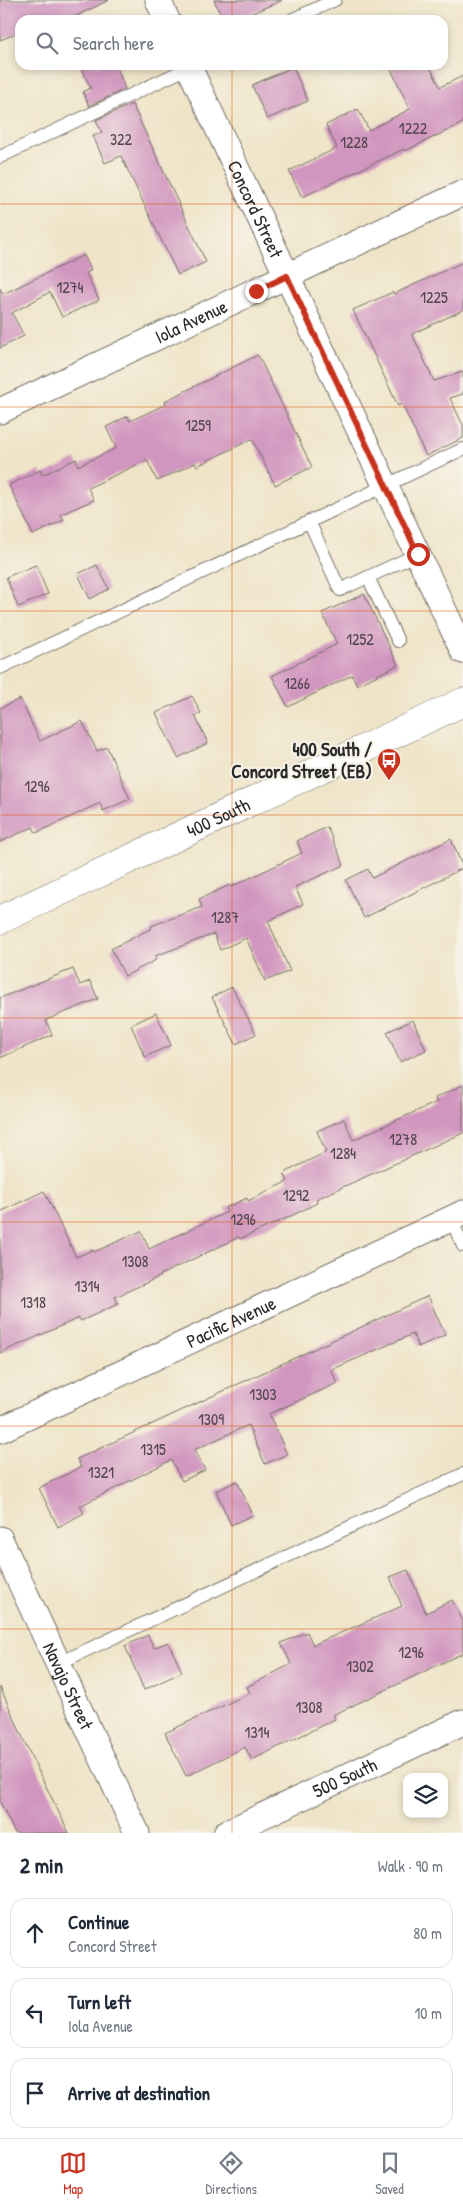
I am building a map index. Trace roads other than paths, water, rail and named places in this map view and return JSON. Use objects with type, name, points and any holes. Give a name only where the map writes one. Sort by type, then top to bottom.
[{"type":"main road","name":"400 South","points":[[0,920],[463,702]]},
{"type":"street","points":[[158,0],[165,15]]},
{"type":"street","name":"Concord Street","points":[[192,70],[463,651]]},
{"type":"street","name":"Iola Avenue","points":[[0,411],[463,193]]},
{"type":"street","name":"Pacific Avenue","points":[[0,1430],[457,1216]]},
{"type":"street","name":"Navajo Street","points":[[0,1539],[137,1833]]},
{"type":"street","name":"500 South","points":[[226,1833],[463,1722]]},
{"type":"lane","points":[[302,15],[335,0]]},
{"type":"lane","points":[[0,157],[182,70]]},
{"type":"lane","points":[[0,668],[385,484],[463,449]]},
{"type":"lane","points":[[309,521],[340,590],[418,554]]},
{"type":"lane","points":[[368,577],[398,641]]},
{"type":"lane","points":[[457,1216],[463,1246]]},
{"type":"lane","points":[[57,1664],[463,1474]]},
{"type":"place","name":"400 South / Concord Street (EB)","points":[[389,781]]}]
